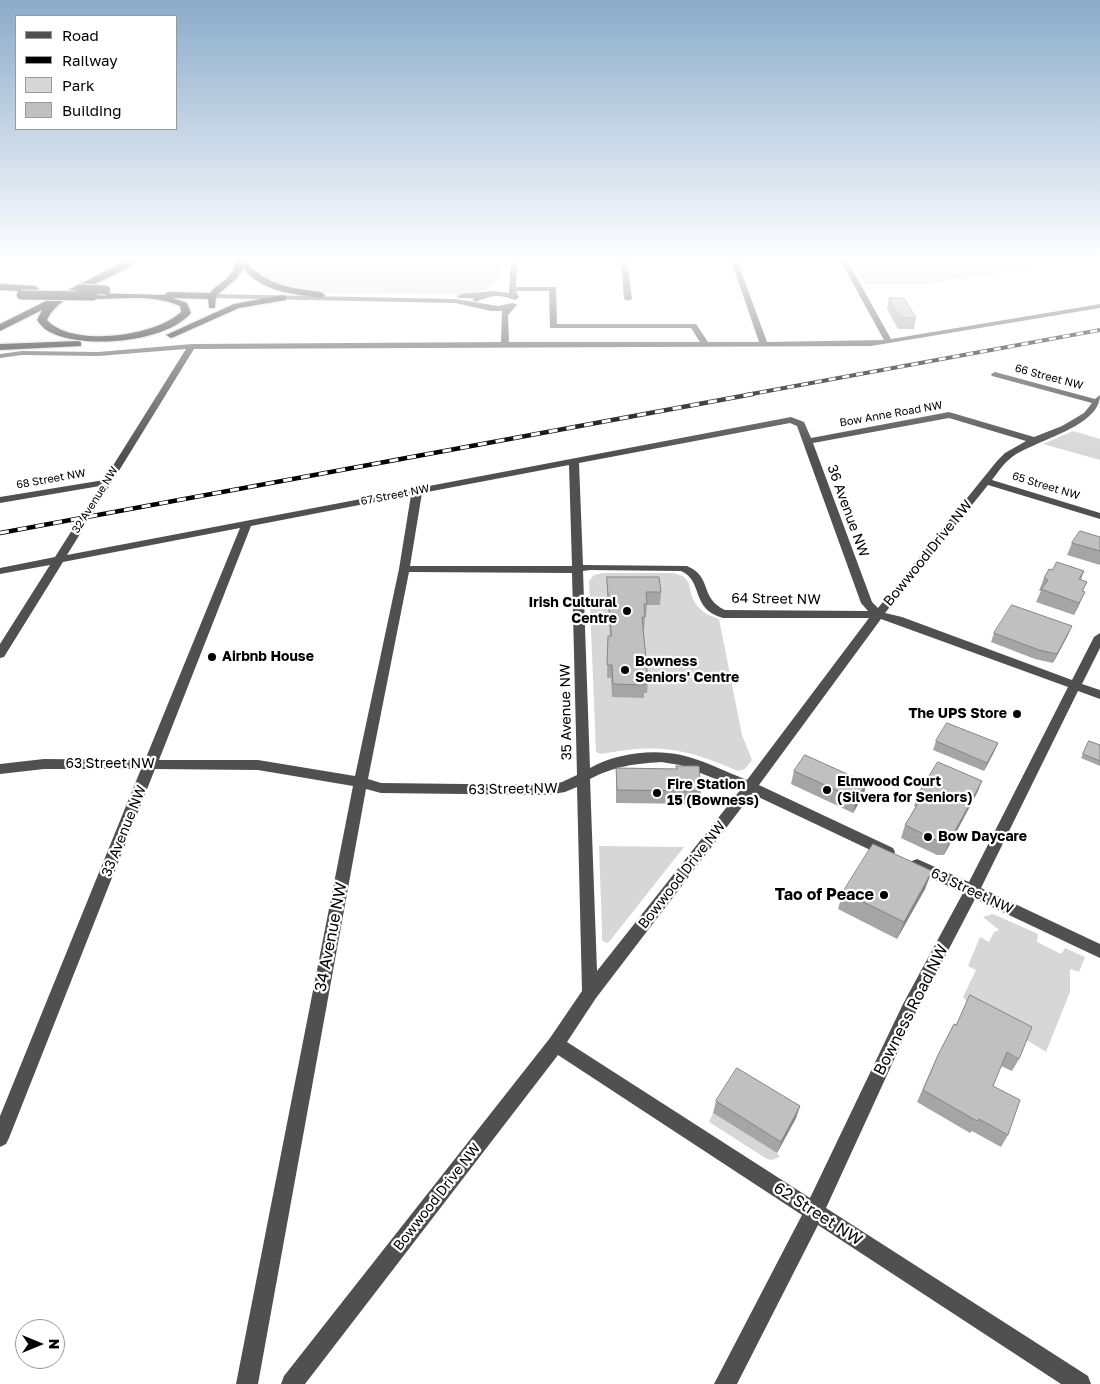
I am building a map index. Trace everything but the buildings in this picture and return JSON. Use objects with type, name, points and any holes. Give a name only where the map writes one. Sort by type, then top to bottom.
[{"type":"highway","points":[[44,325],[46,328],[58,333],[81,337],[132,336],[153,333],[174,325]]},
{"type":"highway","points":[[183,330],[191,325]]},
{"type":"highway","points":[[0,347],[128,343],[156,339],[195,325]]},
{"type":"street","points":[[504,325],[505,345]]},
{"type":"street","points":[[553,325],[693,326],[705,344]]},
{"type":"street","points":[[757,325],[764,344]]},
{"type":"street","points":[[879,325],[889,342]]},
{"type":"street","points":[[0,356],[22,353],[126,353],[192,346],[889,342],[991,325]]},
{"type":"street","name":"32 Avenue NW","points":[[0,654],[192,346]]},
{"type":"street","name":"66 Street NW","points":[[995,374],[1098,400]]},
{"type":"street","name":"Bowwood Drive NW","points":[[292,1384],[556,1044],[590,993],[750,787],[878,615],[985,481],[1008,455],[1034,440],[1065,428],[1087,416],[1098,400]]},
{"type":"street","name":"Bow Anne Road NW","points":[[808,441],[949,415],[1034,440]]},
{"type":"street","name":"36 Avenue NW","points":[[791,420],[801,424],[867,603],[878,615]]},
{"type":"street","name":"67 Street NW","points":[[0,571],[791,420]]},
{"type":"street","name":"35 Avenue NW","points":[[574,460],[590,993]]},
{"type":"street","name":"65 Street NW","points":[[985,481],[1100,516]]},
{"type":"street","name":"68 Street NW","points":[[0,500],[107,482]]},
{"type":"street","name":"34 Avenue NW","points":[[247,1384],[360,782],[404,569],[417,491]]},
{"type":"street","name":"33 Avenue NW","points":[[0,1138],[247,524]]},
{"type":"street","name":"64 Street NW","points":[[404,569],[577,568],[590,566],[678,567],[687,569],[698,576],[704,602],[723,614],[878,615],[898,620],[1100,695]]},
{"type":"street","name":"Bowness Road NW","points":[[725,1384],[814,1212],[909,1009],[972,890],[1074,685],[1100,637]]},
{"type":"street","name":"63 Street NW","points":[[0,769],[44,764],[258,765],[360,782],[381,788],[547,790],[565,787],[606,765],[632,759],[661,757],[682,760],[750,787],[1100,951]]},
{"type":"street","name":"62 Street NW","points":[[556,1044],[1080,1384]]},
{"type":"green space","points":[[1073,431],[1100,439],[1100,460],[1043,444]]},
{"type":"green space","points":[[603,573],[673,573],[683,576],[689,583],[694,602],[707,614],[719,619],[742,735],[752,760],[745,769],[738,771],[702,757],[656,748],[601,754],[596,752],[589,581],[594,575]]},
{"type":"green space","points":[[599,846],[684,847],[609,942],[606,943],[602,940]]},
{"type":"green space","points":[[993,914],[1038,934],[1037,942],[1061,954],[1065,948],[1085,957],[1079,972],[1070,969],[1070,992],[1046,1052],[969,1004],[963,997],[976,970],[968,966],[980,937],[989,942],[994,932],[999,930],[983,917]]},
{"type":"green space","points":[[713,1113],[777,1153],[780,1157],[772,1160],[767,1159],[709,1122]]},
{"type":"railway","points":[[746,395],[1100,330]]},
{"type":"railway","points":[[0,533],[753,394]]},
{"type":"place","name":"Irish Cultural Centre","points":[[627,611]]},
{"type":"place","name":"Airbnb House","points":[[212,657]]},
{"type":"place","name":"Bowness Seniors' Centre","points":[[625,670]]},
{"type":"place","name":"The UPS Store","points":[[1017,714]]},
{"type":"place","name":"Elmwood Court (Silvera for Seniors)","points":[[827,790]]},
{"type":"place","name":"Fire Station 15 (Bowness)","points":[[657,793]]},
{"type":"place","name":"Bow Daycare","points":[[928,837]]},
{"type":"place","name":"Tao of Peace","points":[[884,895]]}]
